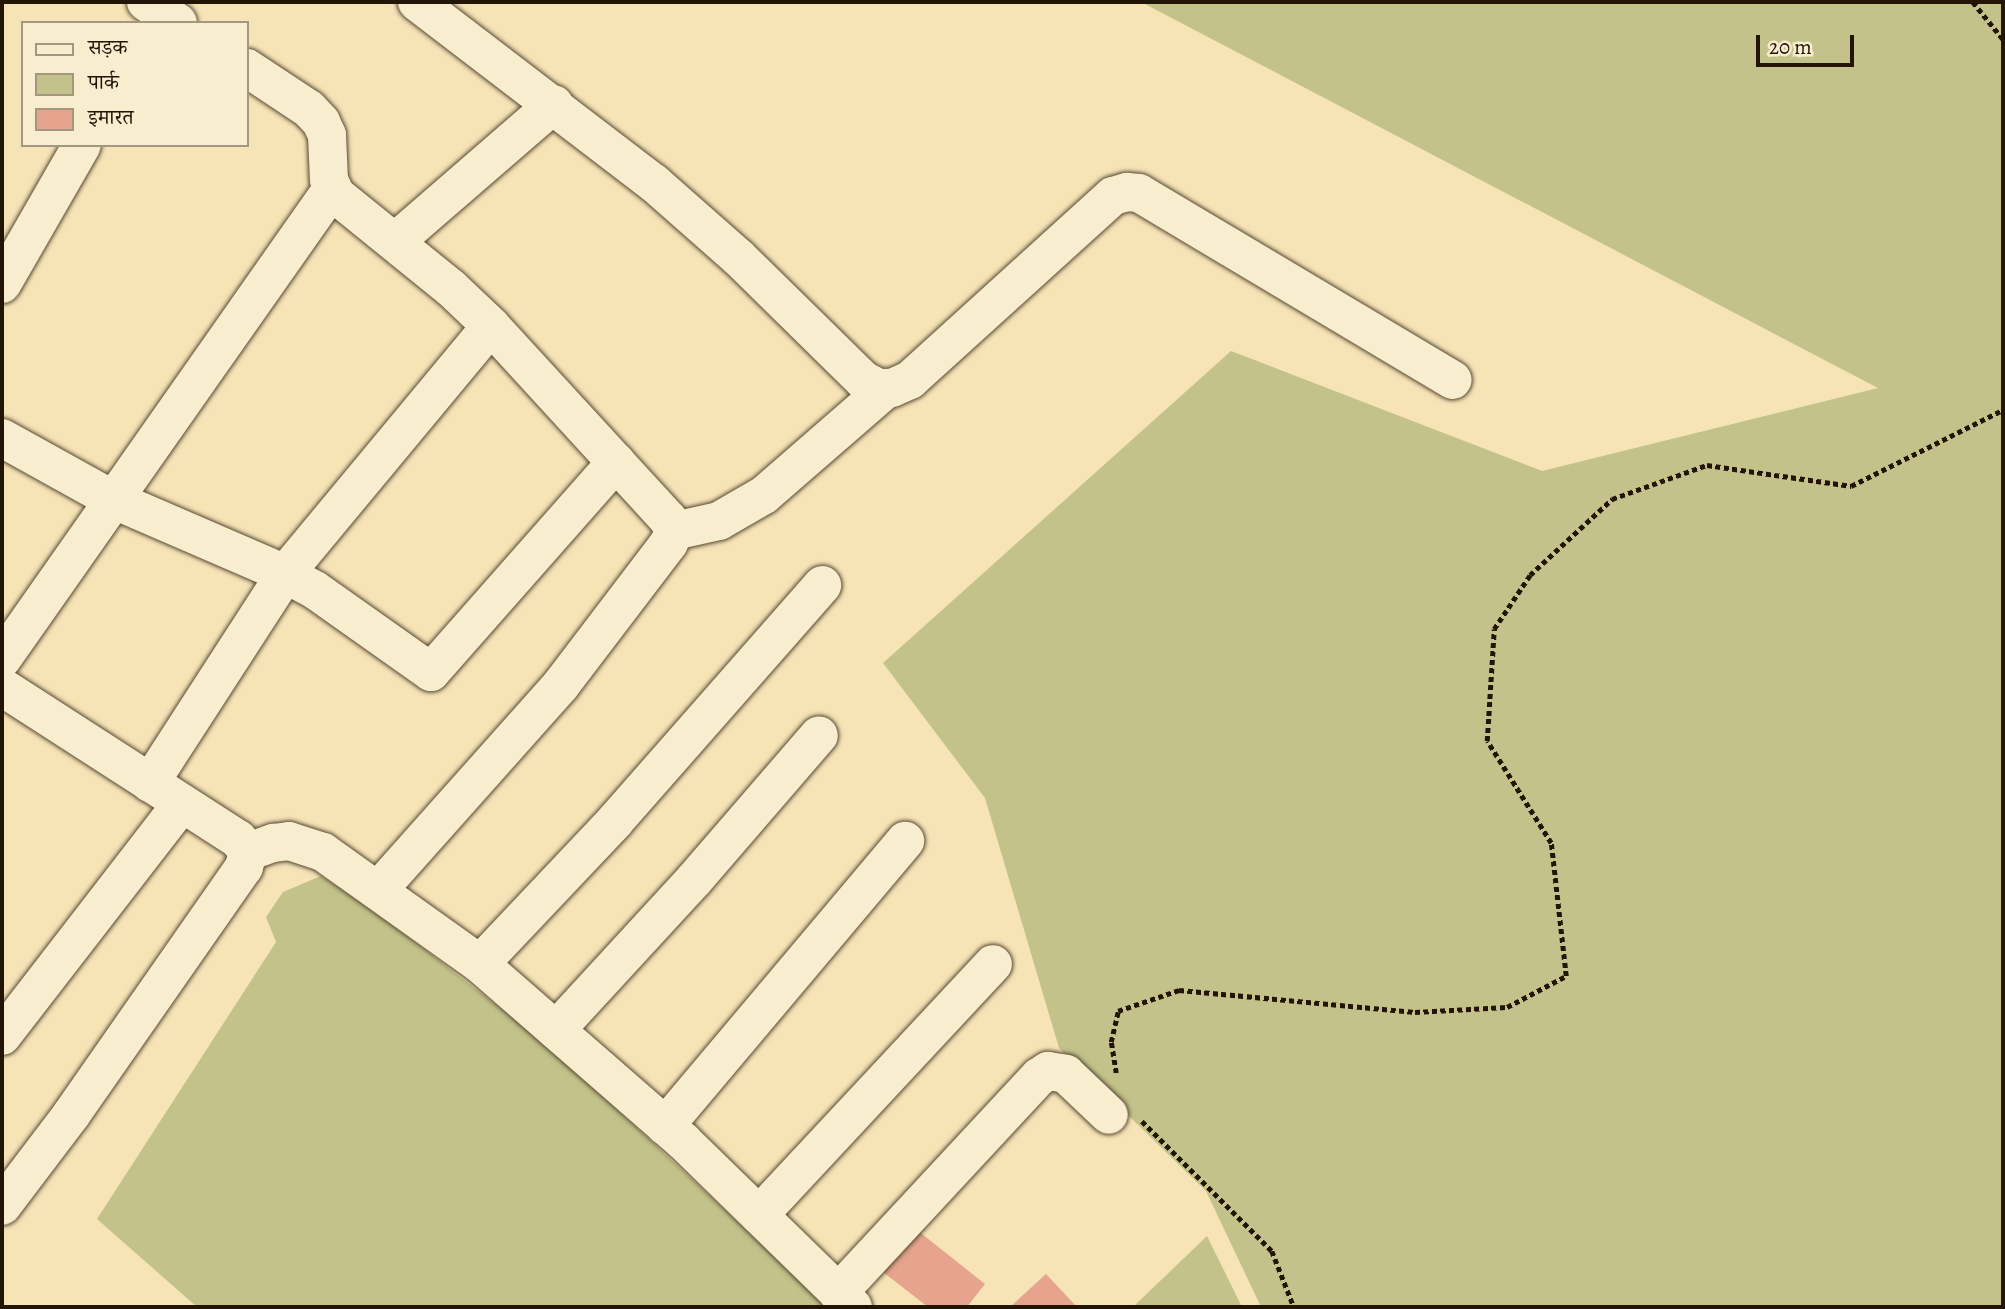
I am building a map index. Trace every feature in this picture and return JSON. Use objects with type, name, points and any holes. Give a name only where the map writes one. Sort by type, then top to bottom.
[{"type":"street","points":[[417,2],[654,183],[738,257],[863,380],[880,388],[910,380],[1113,197],[1127,192],[1139,193],[1453,380]]},
{"type":"street","points":[[2,659],[332,189],[327,135],[321,122],[309,109],[248,69]]},
{"type":"street","points":[[396,241],[554,104]]},
{"type":"street","points":[[2,284],[81,147]]},
{"type":"street","points":[[332,189],[396,241],[491,326],[673,525],[674,531],[670,542],[630,597],[560,686],[378,890]]},
{"type":"street","points":[[150,783],[285,574],[491,326]]},
{"type":"street","points":[[674,531],[719,521],[764,495],[887,388]]},
{"type":"street","points":[[2,438],[112,499],[285,574],[315,590],[431,672],[616,462]]},
{"type":"street","points":[[480,964],[615,821],[822,585]]},
{"type":"street","points":[[2,687],[238,839],[248,852]]},
{"type":"street","points":[[556,1031],[694,880],[819,735]]},
{"type":"street","points":[[2,1035],[182,803]]},
{"type":"street","points":[[248,852],[289,841],[311,846],[378,890],[480,964],[665,1126],[846,1300],[1039,1077],[1048,1071],[1066,1074],[1124,1117]]},
{"type":"street","points":[[665,1126],[905,841]]},
{"type":"street","points":[[2,1206],[71,1115],[244,867],[248,852]]},
{"type":"street","points":[[759,1215],[993,964]]},
{"type":"path","points":[[1973,2],[2003,39]]},
{"type":"path","points":[[1117,1076],[1111,1042],[1118,1011],[1178,990],[1415,1012],[1507,1007],[1566,976],[1551,843],[1487,741],[1494,629],[1530,575],[1612,499],[1707,465],[1851,486],[2003,410]]},
{"type":"path","points":[[1124,1117],[1272,1251],[1294,1307]]},
{"type":"green space","points":[[1141,2],[2003,2],[2003,1307],[1261,1307],[1206,1191],[1059,1048],[985,798],[883,663],[1231,351],[1542,471],[1878,388]]},
{"type":"green space","points":[[321,876],[371,908],[549,1046],[829,1307],[197,1307],[97,1219],[276,942],[266,917],[283,892]]},
{"type":"green space","points":[[1207,1236],[1242,1307],[1133,1307]]},
{"type":"building","points":[[917,1230],[985,1284],[967,1307],[928,1307],[883,1272]]},
{"type":"building","points":[[1046,1274],[1077,1307],[1010,1307]]}]
